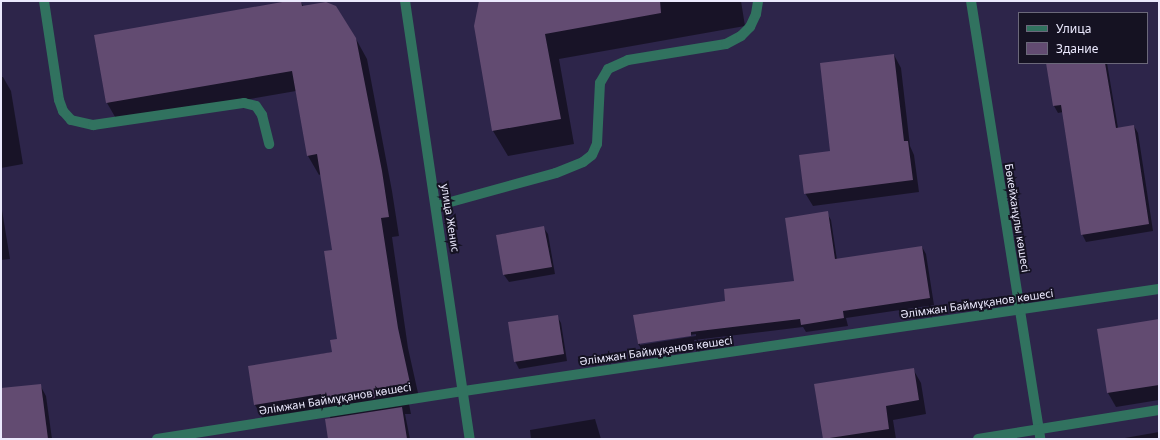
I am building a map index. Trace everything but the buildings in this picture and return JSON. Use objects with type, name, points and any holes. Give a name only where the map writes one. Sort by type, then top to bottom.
[{"type":"street","points":[[44,1],[59,100],[64,111],[71,120],[93,125],[244,103],[256,106],[262,115],[269,144]]},
{"type":"street","name":"улица Женис","points":[[405,1],[470,439]]},
{"type":"street","points":[[436,206],[556,173],[583,162],[592,154],[598,144],[600,83],[608,69],[628,60],[726,44],[741,36],[750,27],[756,14],[758,1]]},
{"type":"street","name":"Бөкейханұлы көшесі","points":[[971,1],[1019,310],[1040,434]]},
{"type":"street","name":"Әлімжан Баймұқанов көшесі","points":[[157,439],[464,391],[1159,289]]},
{"type":"street","points":[[978,439],[1040,434],[1159,410]]}]
